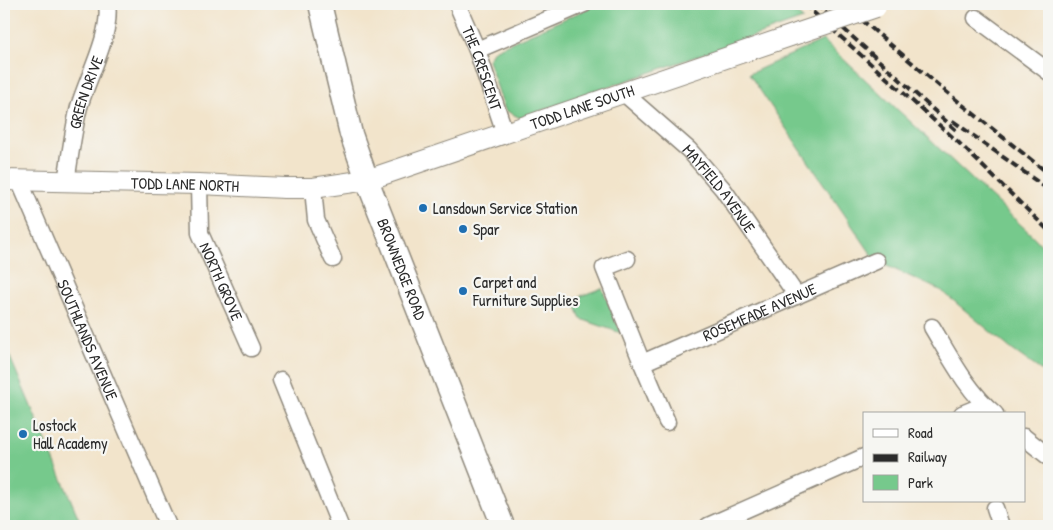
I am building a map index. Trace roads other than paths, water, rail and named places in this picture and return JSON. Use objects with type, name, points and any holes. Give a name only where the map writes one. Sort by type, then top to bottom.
[{"type":"main road","name":"BROWNEDGE ROAD","points":[[320,4],[351,134],[367,180],[503,526]]},
{"type":"street","name":"GREEN DRIVE","points":[[66,182],[78,110],[107,28],[109,13],[107,4]]},
{"type":"street","name":"THE CRESCENT","points":[[457,4],[477,50],[505,133]]},
{"type":"street","points":[[477,50],[584,4]]},
{"type":"street","name":"TODD LANE SOUTH","points":[[367,180],[625,94],[880,5]]},
{"type":"street","points":[[976,18],[1049,72]]},
{"type":"street","name":"MAYFIELD AVENUE","points":[[625,94],[689,150],[718,182],[797,296]]},
{"type":"street","name":"TODD LANE NORTH","points":[[11,180],[313,188],[367,180]]},
{"type":"street","name":"SOUTHLANDS AVENUE","points":[[11,180],[168,526]]},
{"type":"street","name":"NORTH GROVE","points":[[200,184],[200,233],[251,348]]},
{"type":"street","points":[[313,188],[316,220],[333,259]]},
{"type":"street","points":[[627,259],[604,268],[667,422]]},
{"type":"street","name":"ROSEMEADE AVENUE","points":[[642,363],[876,261]]},
{"type":"street","points":[[932,327],[956,367],[990,410]]},
{"type":"street","points":[[281,380],[340,526]]},
{"type":"street","points":[[976,412],[990,410]]},
{"type":"street","points":[[1026,439],[1049,457]]},
{"type":"street","points":[[708,526],[863,457]]},
{"type":"street","points":[[995,508],[1001,526]]},
{"type":"railway","points":[[804,4],[957,141],[1049,231]]},
{"type":"railway","points":[[816,4],[957,131]]},
{"type":"railway","points":[[843,4],[944,90],[1049,174]]},
{"type":"railway","points":[[953,121],[1049,190]]},
{"type":"place","name":"Lansdown Service Station","points":[[423,208]]},
{"type":"place","name":"Spar","points":[[463,229]]},
{"type":"place","name":"Carpet and Furniture Supplies","points":[[463,291]]},
{"type":"place","name":"Lostock Hall Academy","points":[[23,434]]}]
